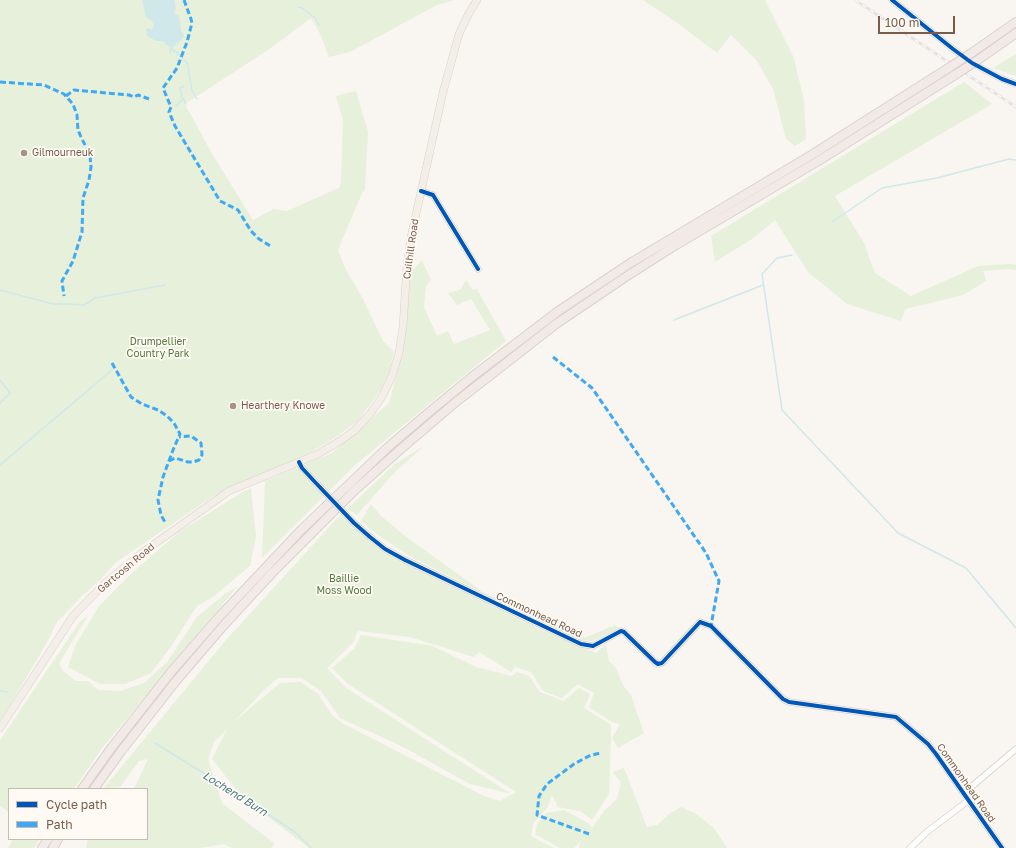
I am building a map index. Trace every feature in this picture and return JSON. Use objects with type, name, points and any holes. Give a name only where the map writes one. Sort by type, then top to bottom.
[{"type":"highway","points":[[83,788],[112,747],[171,672],[224,611],[302,529],[387,448],[473,376],[557,312],[632,262],[813,154],[970,54],[1016,21]]},
{"type":"highway","points":[[981,58],[1016,33]]},
{"type":"highway","points":[[95,788],[119,754],[176,681],[224,625],[273,572],[354,491],[456,402],[556,324],[624,278],[671,248],[839,148],[1016,36]]},
{"type":"main road","name":"Cuilhill Road","points":[[299,462],[326,450],[354,431],[370,414],[389,384],[397,361],[401,341],[407,265],[412,230],[431,143],[455,45],[477,0]]},
{"type":"main road","name":"Gartcosh Road","points":[[0,728],[73,616],[105,583],[149,548],[229,491],[299,462]]},
{"type":"street","points":[[892,0],[972,63],[1002,79],[1016,84]]},
{"type":"street","points":[[421,191],[433,195],[478,270]]},
{"type":"street","name":"Commonhead Road","points":[[299,462],[302,468],[354,523],[375,541],[404,560],[581,644],[594,646],[621,631],[624,632],[658,664],[662,663],[700,622],[710,626],[783,699],[789,702],[896,717],[928,744],[969,800],[1001,848]]},
{"type":"street","points":[[964,793],[1016,749]]},
{"type":"street","points":[[910,848],[928,831],[969,800]]},
{"type":"green space","name":"Drumpellier Country Park","points":[[0,0],[455,0],[437,5],[350,52],[329,57],[320,34],[311,18],[271,48],[185,104],[211,152],[253,220],[273,209],[287,211],[339,188],[341,182],[343,120],[336,96],[356,91],[368,132],[365,190],[362,193],[338,250],[344,266],[363,299],[383,341],[394,352],[389,373],[380,391],[358,421],[335,438],[311,452],[215,495],[115,563],[100,580],[57,622],[45,646],[0,722]]},
{"type":"green space","points":[[643,0],[765,0],[794,58],[804,101],[806,139],[795,146],[786,139],[773,89],[757,61],[731,35],[717,53],[676,22]]},
{"type":"green space","points":[[1016,54],[1016,76],[993,68]]},
{"type":"green space","points":[[964,82],[992,104],[835,196],[864,243],[875,273],[911,296],[978,266],[1011,264],[1016,265],[1016,270],[1008,269],[983,271],[986,281],[963,295],[905,309],[901,321],[847,304],[808,272],[775,220],[752,239],[715,262],[711,236]]},
{"type":"green space","points":[[422,260],[431,280],[426,286],[424,307],[437,336],[448,331],[454,344],[490,330],[471,299],[457,305],[448,293],[460,290],[466,280],[473,290],[477,289],[506,341],[354,466],[262,558],[265,481],[332,453],[389,403],[402,354],[410,273]]},
{"type":"green space","points":[[425,445],[394,473],[357,515],[347,509],[395,464]]},
{"type":"green space","points":[[251,488],[256,536],[250,566],[213,597],[197,606],[170,648],[151,673],[125,684],[100,684],[68,667],[75,646],[99,606],[132,573],[179,532]]},
{"type":"green space","points":[[371,504],[381,516],[405,536],[483,592],[507,604],[411,557],[372,531],[361,521]]},
{"type":"green space","name":"Baillie Moss Wood","points":[[340,515],[375,546],[395,559],[550,634],[596,653],[606,644],[609,661],[616,668],[624,687],[631,695],[644,733],[618,748],[612,738],[620,724],[612,722],[589,707],[594,693],[578,684],[562,698],[543,691],[531,672],[515,667],[511,672],[479,652],[474,657],[410,637],[358,631],[353,643],[327,668],[346,688],[511,794],[470,784],[401,746],[340,718],[321,691],[302,678],[278,678],[263,691],[235,721],[280,683],[301,682],[318,694],[332,715],[342,723],[484,796],[500,801],[516,792],[348,684],[332,668],[354,649],[361,635],[433,646],[476,667],[512,676],[517,672],[529,676],[540,692],[564,701],[579,688],[590,694],[584,708],[611,725],[609,794],[592,820],[580,811],[558,807],[552,795],[547,808],[533,824],[531,836],[553,848],[309,848],[242,797],[212,759],[227,729],[214,742],[208,759],[222,803],[275,844],[271,848],[232,848],[224,844],[200,848],[86,848],[88,840],[148,840],[148,788],[134,788],[148,759],[139,761],[120,787],[104,788],[226,640]]},
{"type":"green space","points":[[238,586],[103,747],[75,788],[8,788],[8,811],[0,806],[0,740],[79,623],[89,614],[59,663],[63,671],[76,681],[88,681],[98,690],[120,691],[144,683],[167,662],[197,617],[225,594]]},
{"type":"green space","points":[[515,608],[535,615],[584,638],[615,625],[619,628],[592,641],[581,640]]},
{"type":"green space","points":[[624,768],[647,827],[657,825],[669,814],[681,807],[695,813],[714,828],[727,848],[579,848],[580,842],[574,848],[560,848],[535,834],[537,824],[546,813],[564,810],[588,823],[592,828],[604,811],[617,799],[621,782],[613,772]]},
{"type":"green space","points":[[12,840],[39,840],[34,848],[8,848]]},
{"type":"water","points":[[142,0],[174,0],[176,8],[174,14],[179,16],[181,31],[184,35],[182,39],[172,48],[163,41],[156,41],[147,36],[146,30],[148,28],[152,30],[154,25],[152,21],[146,17]]},
{"type":"waterway","points":[[298,7],[302,8],[315,18],[319,25]]},
{"type":"waterway","points":[[172,48],[173,51],[177,52],[181,58]]},
{"type":"waterway","points":[[170,53],[170,50],[172,49]]},
{"type":"waterway","points":[[183,59],[188,65]]},
{"type":"waterway","points":[[188,67],[192,90],[197,99]]},
{"type":"waterway","points":[[182,97],[180,88],[184,86]]},
{"type":"waterway","points":[[183,98],[186,104]]},
{"type":"waterway","points":[[176,106],[183,99]]},
{"type":"waterway","points":[[832,222],[882,188],[937,178],[1009,159],[1016,160]]},
{"type":"waterway","points":[[792,255],[777,258],[762,274],[782,410],[898,533],[966,568],[1016,628]]},
{"type":"waterway","points":[[67,304],[84,305],[95,298],[165,285]]},
{"type":"waterway","points":[[674,320],[763,285]]},
{"type":"waterway","points":[[0,290],[53,304],[66,304]]},
{"type":"waterway","points":[[0,465],[112,370]]},
{"type":"waterway","points":[[0,380],[10,393],[0,403]]},
{"type":"waterway","points":[[0,691],[7,692]]},
{"type":"waterway","name":"Lochend Burn","points":[[155,743],[295,832],[311,848]]},
{"type":"railway","points":[[855,0],[1016,107]]},
{"type":"marked path","points":[[184,0],[192,23],[187,42],[177,68],[163,88],[171,107],[169,112],[175,126],[220,201],[238,210],[251,231],[259,239],[272,247]]},
{"type":"marked path","points":[[0,82],[44,85],[64,94],[73,104],[77,115],[78,130],[90,155],[91,167],[89,180],[83,198],[82,232],[73,261],[62,281],[64,296]]},
{"type":"marked path","points":[[66,96],[74,90],[129,95],[134,97],[138,95],[149,99]]},
{"type":"marked path","points":[[553,357],[592,388],[706,553],[719,581],[711,626]]},
{"type":"marked path","points":[[112,363],[131,397],[167,416],[174,423],[180,434],[163,477],[158,500],[161,515],[166,524]]},
{"type":"marked path","points":[[169,461],[175,458],[193,462],[199,460],[202,455],[201,443],[191,436],[179,437]]},
{"type":"marked path","points":[[589,834],[537,815],[539,796],[547,784],[574,764],[589,756],[600,753]]},
{"type":"cycle path","points":[[892,0],[972,63],[1002,79],[1016,84]]},
{"type":"cycle path","points":[[421,191],[433,195],[478,269]]},
{"type":"cycle path","points":[[299,462],[302,468],[354,523],[385,549],[581,644],[593,646],[621,631],[624,632],[658,664],[662,663],[700,622],[711,626],[783,699],[789,702],[896,717],[928,744],[1002,848]]},
{"type":"place","name":"Gilmourneuk","points":[[24,153]]},
{"type":"place","name":"Hearthery Knowe","points":[[233,406]]}]
